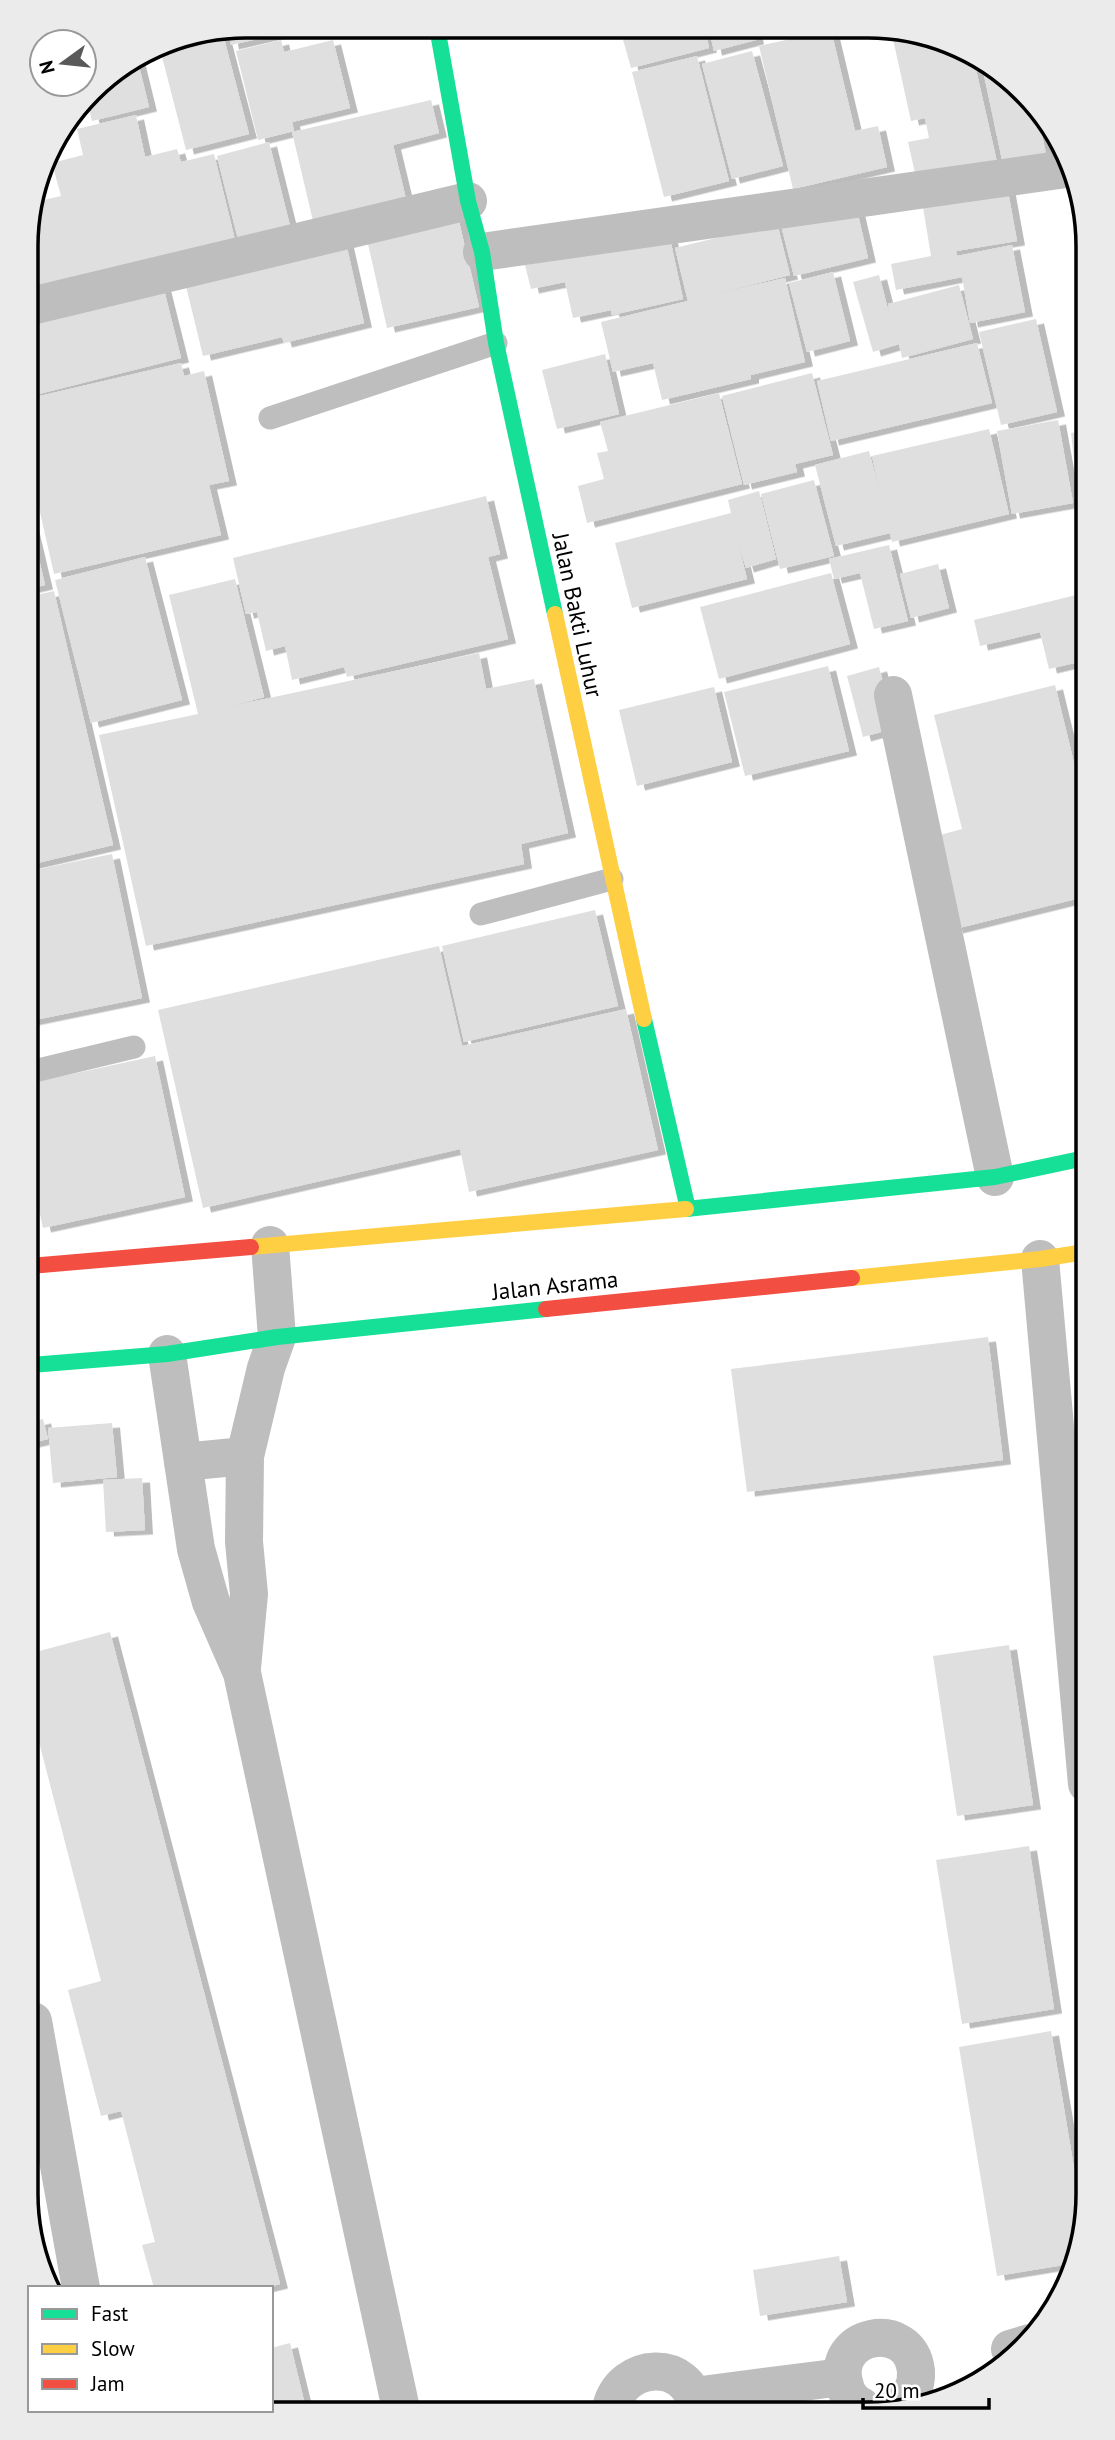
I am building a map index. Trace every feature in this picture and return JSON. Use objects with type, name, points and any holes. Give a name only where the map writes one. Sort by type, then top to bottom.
[{"type":"main road","name":"Jalan Bakti Luhur","points":[[439,38],[468,201],[482,252],[496,343],[612,879],[688,1209]]},
{"type":"main road","points":[[38,1265],[688,1209],[995,1177],[1076,1160]]},
{"type":"main road","name":"Jalan Asrama","points":[[38,1364],[167,1354],[277,1337],[1076,1253]]},
{"type":"street","points":[[482,252],[1062,171]]},
{"type":"street","points":[[39,304],[468,201]]},
{"type":"street","points":[[893,695],[995,1177]]},
{"type":"street","points":[[242,1674],[249,1594],[244,1542],[245,1456],[266,1368],[277,1337],[270,1245]]},
{"type":"street","points":[[1040,1259],[1076,1659]]},
{"type":"street","points":[[167,1354],[196,1549],[211,1602],[242,1674],[399,2402]]},
{"type":"street","points":[[183,1462],[245,1456]]},
{"type":"street","points":[[38,2049],[82,2286]]},
{"type":"street","points":[[614,2402],[621,2386],[639,2373],[661,2371],[681,2379],[695,2402],[851,2392],[846,2356],[861,2341],[881,2336],[901,2343],[915,2360],[917,2381],[908,2397]]},
{"type":"lane","points":[[271,418],[496,343]]},
{"type":"lane","points":[[481,914],[612,879]]},
{"type":"lane","points":[[39,1070],[134,1047]]},
{"type":"building","points":[[262,38],[231,45],[230,39]]},
{"type":"building","points":[[623,38],[707,38],[709,48],[631,68]]},
{"type":"building","points":[[711,38],[756,38],[756,40],[714,51]]},
{"type":"building","points":[[795,38],[833,38],[855,131],[878,126],[887,167],[793,189],[759,46]]},
{"type":"building","points":[[224,40],[249,134],[186,150],[162,56],[206,42]]},
{"type":"building","points":[[281,40],[284,52],[333,40],[350,108],[292,122],[294,131],[258,140],[236,51]]},
{"type":"building","points":[[893,40],[936,50],[976,68],[999,171],[939,184],[935,168],[915,173],[908,142],[929,138],[925,118],[911,121]]},
{"type":"building","points":[[752,51],[783,166],[732,179],[702,64]]},
{"type":"building","points":[[697,56],[729,181],[664,197],[632,72]]},
{"type":"building","points":[[139,68],[149,107],[92,121],[89,110],[120,81]]},
{"type":"building","points":[[984,73],[1025,109],[1041,131],[1047,160],[1004,169]]},
{"type":"building","points":[[431,100],[439,133],[393,145],[406,199],[313,221],[292,132]]},
{"type":"building","points":[[136,115],[145,157],[177,149],[181,162],[214,154],[236,244],[39,292],[39,233],[44,200],[61,196],[54,169],[56,162],[83,155],[77,129]]},
{"type":"building","points":[[269,142],[291,230],[239,243],[217,156]]},
{"type":"building","points":[[1007,186],[1017,241],[956,251],[957,256],[1012,245],[1025,312],[970,323],[962,277],[896,290],[891,264],[931,256],[922,201]]},
{"type":"building","points":[[856,206],[868,258],[794,276],[781,225]]},
{"type":"building","points":[[457,213],[479,307],[387,328],[366,235]]},
{"type":"building","points":[[777,223],[790,275],[694,299],[785,278],[805,362],[751,375],[751,379],[662,400],[653,363],[613,372],[601,322],[688,301],[675,248]]},
{"type":"building","points":[[669,234],[683,299],[612,315],[611,310],[573,318],[565,282],[531,289],[525,265]]},
{"type":"building","points":[[345,239],[364,323],[284,343],[282,337],[203,356],[184,278]]},
{"type":"building","points":[[833,272],[850,341],[807,352],[789,283]]},
{"type":"building","points":[[879,275],[890,317],[888,304],[959,285],[973,339],[902,358],[899,344],[873,352],[853,282]]},
{"type":"building","points":[[162,282],[181,358],[39,394],[39,313]]},
{"type":"building","points":[[1036,319],[1057,412],[1001,425],[979,332]]},
{"type":"building","points":[[977,343],[992,403],[831,441],[817,381]]},
{"type":"building","points":[[605,354],[619,414],[557,429],[542,370]]},
{"type":"building","points":[[181,363],[184,376],[204,371],[229,481],[209,485],[221,535],[54,574],[39,507],[39,396]]},
{"type":"building","points":[[812,373],[833,455],[795,464],[797,472],[744,485],[722,396]]},
{"type":"building","points":[[719,393],[742,484],[587,523],[578,486],[604,479],[597,453],[608,451],[600,422]]},
{"type":"building","points":[[1058,420],[1073,503],[1012,514],[997,431]]},
{"type":"building","points":[[989,429],[1009,514],[892,542],[890,533],[836,546],[815,465],[869,451],[881,497],[872,456]]},
{"type":"building","points":[[1076,432],[1076,478],[1071,433]]},
{"type":"building","points":[[814,480],[834,556],[780,569],[761,494]]},
{"type":"building","points":[[759,491],[776,559],[746,568],[737,539],[747,579],[632,608],[615,543],[731,513],[728,500]]},
{"type":"building","points":[[486,496],[500,554],[488,557],[508,639],[347,677],[344,667],[292,680],[285,646],[266,651],[257,612],[246,614],[233,558]]},
{"type":"building","points":[[889,545],[908,621],[874,629],[860,573],[834,579],[829,559]]},
{"type":"building","points":[[145,557],[182,700],[91,723],[55,580]]},
{"type":"building","points":[[39,559],[45,585],[39,586]]},
{"type":"building","points":[[938,564],[949,608],[911,618],[900,574]]},
{"type":"building","points":[[831,573],[850,644],[719,679],[700,607]]},
{"type":"building","points":[[235,579],[264,697],[227,707],[479,653],[486,689],[534,679],[568,833],[521,844],[524,864],[146,946],[99,735],[198,714],[169,595]]},
{"type":"building","points":[[54,591],[113,845],[39,863],[39,595]]},
{"type":"building","points":[[1076,595],[1076,663],[1049,669],[1040,632],[980,646],[974,620]]},
{"type":"building","points":[[828,666],[849,751],[745,776],[724,692]]},
{"type":"building","points":[[879,667],[895,728],[863,737],[847,676]]},
{"type":"building","points":[[1055,685],[1076,771],[1076,899],[955,929],[933,837],[962,829],[934,715]]},
{"type":"building","points":[[714,687],[732,762],[637,786],[619,710]]},
{"type":"building","points":[[112,854],[142,998],[39,1019],[39,869]]},
{"type":"building","points":[[595,910],[618,1006],[464,1042],[442,946]]},
{"type":"building","points":[[439,946],[462,1046],[626,1009],[658,1150],[469,1192],[460,1149],[203,1208],[158,1010]]},
{"type":"building","points":[[155,1056],[185,1197],[43,1228],[39,1208],[39,1081]]},
{"type":"building","points":[[988,1337],[1003,1460],[747,1492],[731,1369]]},
{"type":"building","points":[[43,1419],[48,1439],[38,1441],[38,1420]]},
{"type":"building","points":[[112,1423],[117,1477],[53,1483],[48,1428]]},
{"type":"building","points":[[142,1478],[145,1530],[106,1532],[103,1480]]},
{"type":"building","points":[[110,1632],[280,2284],[153,2286],[142,2245],[155,2242],[121,2111],[101,2116],[68,1990],[101,1981],[38,1739],[38,1651]]},
{"type":"building","points":[[1009,1645],[1033,1805],[957,1816],[933,1656]]},
{"type":"building","points":[[1029,1846],[1054,2009],[962,2024],[936,1860]]},
{"type":"building","points":[[1051,2031],[1076,2180],[1073,2234],[1064,2265],[997,2276],[959,2047]]},
{"type":"building","points":[[839,2256],[847,2302],[760,2316],[753,2270]]},
{"type":"building","points":[[290,2343],[304,2402],[273,2402],[273,2347]]},
{"type":"traffic: fast","points":[[439,38],[468,201],[482,252],[496,343],[555,614]]},
{"type":"traffic: fast","points":[[644,1019],[688,1209]]},
{"type":"traffic: fast","points":[[686,1209],[995,1177],[1076,1160]]},
{"type":"traffic: fast","points":[[38,1364],[167,1354],[277,1337],[546,1309]]},
{"type":"traffic: slow","points":[[555,614],[644,1019]]},
{"type":"traffic: slow","points":[[251,1247],[686,1209]]},
{"type":"traffic: slow","points":[[852,1278],[1076,1253]]},
{"type":"traffic: jam","points":[[38,1265],[251,1247]]},
{"type":"traffic: jam","points":[[546,1309],[852,1278]]}]
